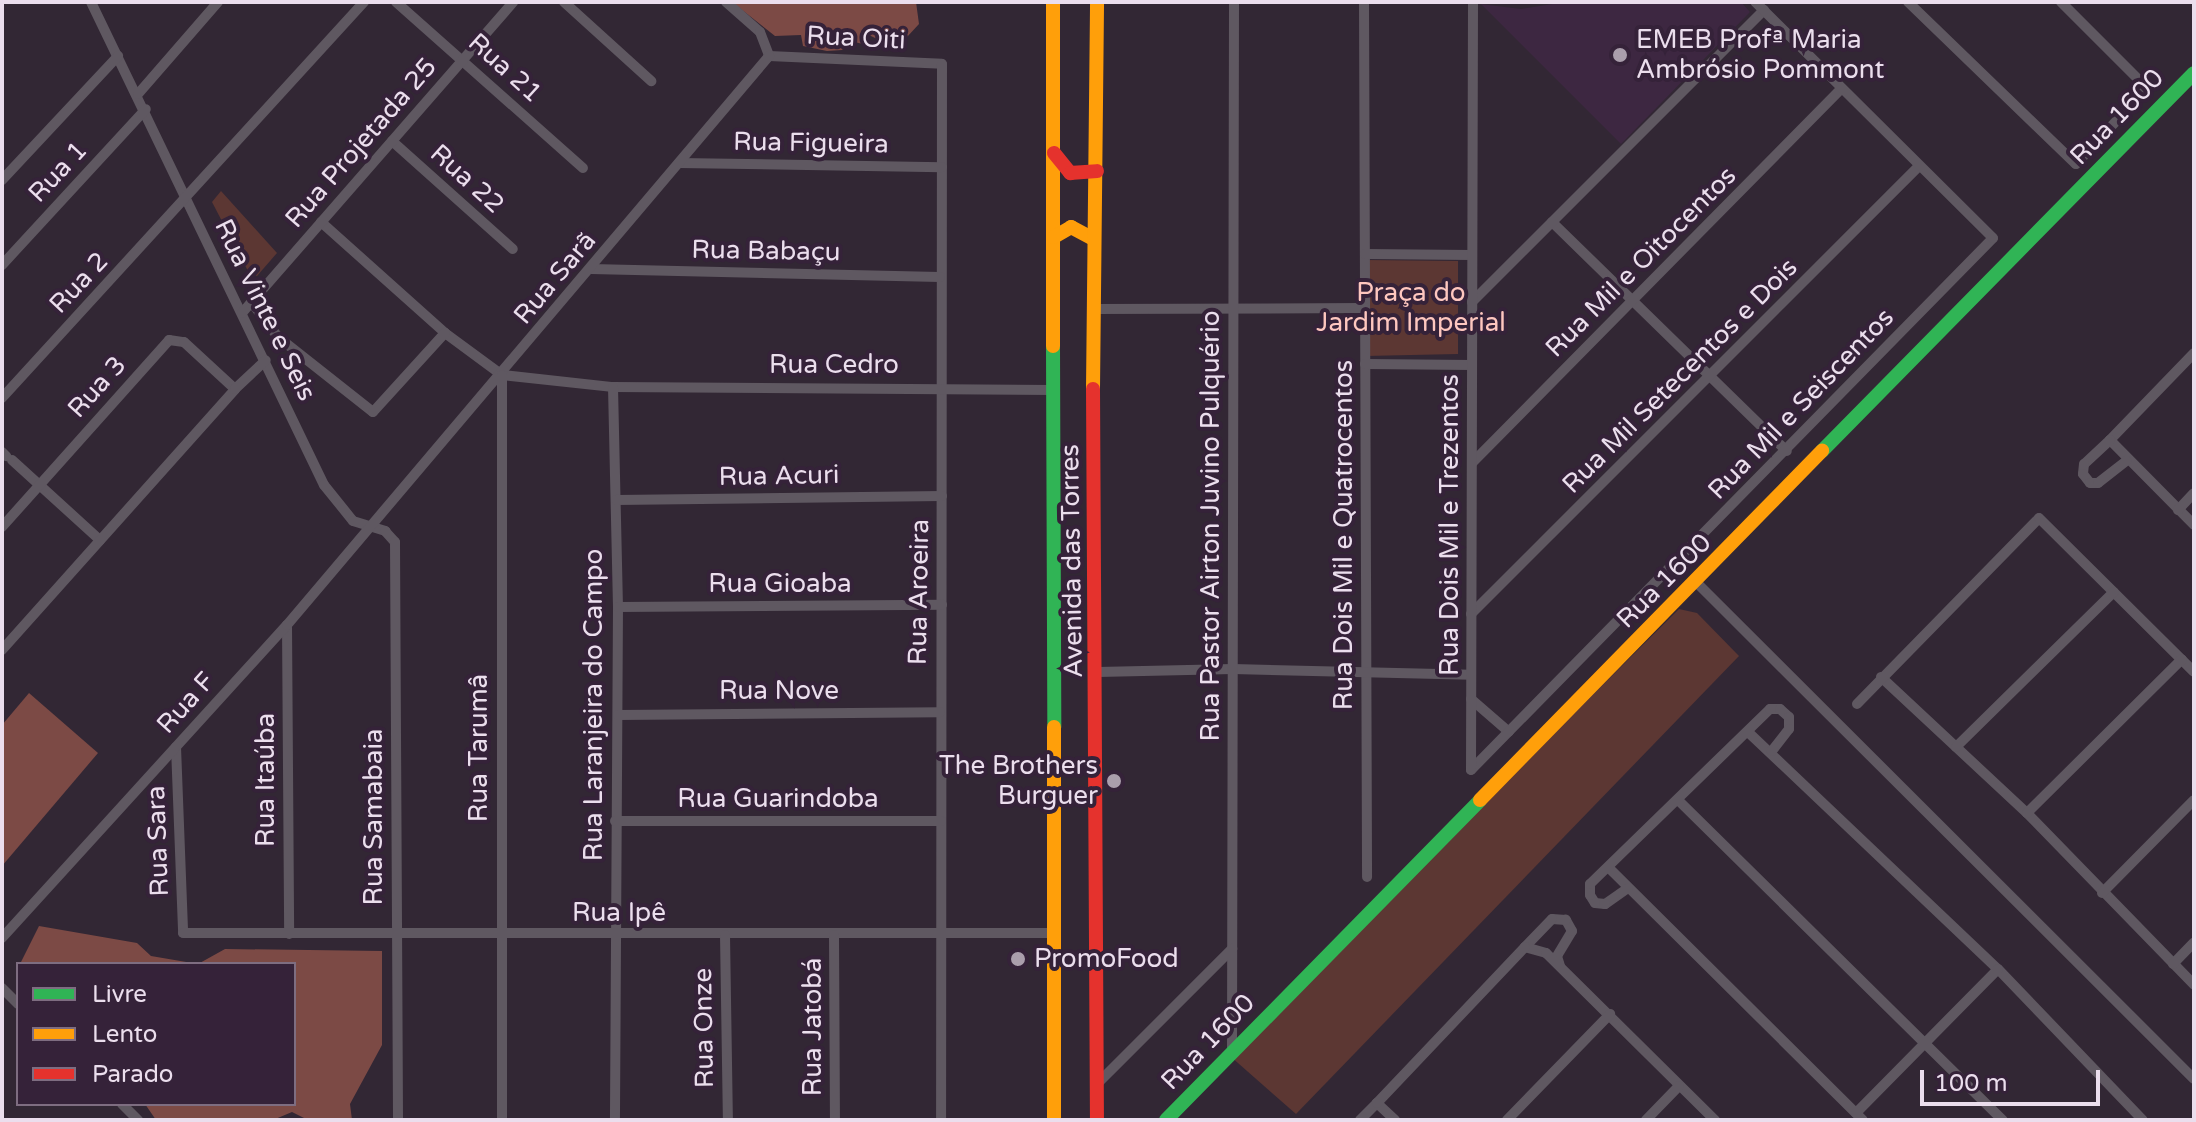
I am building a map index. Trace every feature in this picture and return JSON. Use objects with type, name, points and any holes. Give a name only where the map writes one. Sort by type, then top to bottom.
[{"type":"main road","name":"Avenida das Torres","points":[[1053,2],[1054,1120]]},
{"type":"main road","name":"Avenida das Torres","points":[[1097,2],[1093,309],[1098,672],[1097,1120]]},
{"type":"main road","name":"Rua 1600","points":[[1166,1120],[1697,583],[2194,73]]},
{"type":"main road","points":[[1054,152],[1070,173],[1097,171]]},
{"type":"main road","points":[[1054,237],[1071,227],[1094,239]]},
{"type":"street","name":"Rua Vinte e Seis","points":[[91,2],[146,109],[332,498],[353,521],[372,526]]},
{"type":"street","points":[[138,94],[218,2]]},
{"type":"street","name":"Rua 2","points":[[2,398],[189,198],[364,2]]},
{"type":"street","name":"Rua 21","points":[[396,2],[583,168]]},
{"type":"street","name":"Rua Projetada 25","points":[[242,313],[513,2]]},
{"type":"street","points":[[564,2],[651,81]]},
{"type":"street","points":[[726,2],[760,32],[769,56]]},
{"type":"street","name":"Rua Pastor Airton Juvino Pulquério","points":[[1232,1051],[1234,2]]},
{"type":"street","name":"Rua Dois Mil e Quatrocentos","points":[[1364,2],[1367,877]]},
{"type":"street","name":"Rua Dois Mil e Trezentos","points":[[1471,770],[1473,2]]},
{"type":"street","points":[[1755,2],[1918,167]]},
{"type":"street","points":[[1908,2],[2076,164],[2147,88],[2061,2]]},
{"type":"street","points":[[1472,302],[1764,10]]},
{"type":"street","points":[[2,180],[118,56]]},
{"type":"street","name":"Rua Oiti","points":[[769,56],[942,64]]},
{"type":"street","name":"Rua Sarã","points":[[372,526],[769,56]]},
{"type":"street","name":"Rua Aroeira","points":[[941,1120],[942,64]]},
{"type":"street","name":"Rua Mil e Oitocentos","points":[[1472,463],[1840,90]]},
{"type":"street","name":"Rua 1","points":[[2,265],[146,109]]},
{"type":"street","name":"Rua 22","points":[[392,141],[513,249]]},
{"type":"street","name":"Rua Figueira","points":[[679,163],[942,167]]},
{"type":"street","name":"Rua Mil e Seiscentos","points":[[1471,770],[1993,238],[1918,167]]},
{"type":"street","name":"Rua Mil Setecentos e Dois","points":[[1471,614],[1712,378],[1918,167]]},
{"type":"street","points":[[321,222],[445,333],[502,375]]},
{"type":"street","points":[[1552,222],[1787,451]]},
{"type":"street","points":[[1365,254],[1472,255]]},
{"type":"street","name":"Rua Babaçu","points":[[591,269],[940,277]]},
{"type":"street","points":[[252,303],[278,337],[373,412],[445,333]]},
{"type":"street","points":[[1093,309],[1234,306],[1365,308]]},
{"type":"street","name":"Rua 3","points":[[2,527],[169,340],[184,342],[235,389]]},
{"type":"street","points":[[2126,461],[2098,483],[2090,483],[2083,474],[2084,464],[2194,353]]},
{"type":"street","points":[[2,650],[235,389],[266,360]]},
{"type":"street","points":[[1365,364],[1472,365]]},
{"type":"street","name":"Rua Cedro","points":[[502,375],[613,387],[1054,390]]},
{"type":"street","name":"Rua Tarumâ","points":[[502,375],[502,1120]]},
{"type":"street","name":"Rua Laranjeira do Campo","points":[[613,387],[618,607],[615,1120]]},
{"type":"street","points":[[2110,440],[2126,461],[2194,525]]},
{"type":"street","points":[[7,456],[100,540]]},
{"type":"street","points":[[2178,510],[2194,493]]},
{"type":"street","name":"Rua Acuri","points":[[616,500],[942,496]]},
{"type":"street","points":[[1857,704],[2039,518],[2194,672]]},
{"type":"street","name":"Rua F","points":[[2,938],[287,625],[372,526]]},
{"type":"street","name":"Rua Samabaia","points":[[372,526],[392,537],[398,558],[395,935],[398,1120]]},
{"type":"street","points":[[1697,583],[2194,1079]]},
{"type":"street","points":[[1956,747],[2114,592]]},
{"type":"street","name":"Rua Gioaba","points":[[618,607],[942,605]]},
{"type":"street","name":"Rua Itaúba","points":[[287,625],[289,934]]},
{"type":"street","points":[[2027,813],[2182,659]]},
{"type":"street","points":[[1098,672],[1233,669],[1471,675]]},
{"type":"street","points":[[1881,677],[2027,813],[2194,985]]},
{"type":"street","name":"Rua Dois Mil e Trezentos","points":[[1471,699],[1509,732]]},
{"type":"street","points":[[1628,888],[1613,901],[1595,903],[1590,884],[1610,869],[1770,709],[1780,709],[1789,717],[1789,729],[1772,751]]},
{"type":"street","name":"Rua Nove","points":[[618,715],[940,712]]},
{"type":"street","points":[[1748,732],[1772,751],[1998,969],[2143,1120]]},
{"type":"street","name":"Rua Sara","points":[[176,747],[183,933]]},
{"type":"street","points":[[1678,800],[2003,1120]]},
{"type":"street","points":[[2102,893],[2194,800]]},
{"type":"street","name":"Rua Guarindoba","points":[[615,821],[941,821]]},
{"type":"street","points":[[1610,869],[1859,1116],[1998,969]]},
{"type":"street","points":[[1360,1120],[1552,919],[1566,920],[1572,931],[1557,956],[1560,966]]},
{"type":"street","name":"Rua Ipê","points":[[183,933],[1055,933]]},
{"type":"street","name":"Rua Onze","points":[[725,935],[728,1120]]},
{"type":"street","name":"Rua Jatobá","points":[[834,935],[835,1120]]},
{"type":"street","points":[[2173,964],[2194,942]]},
{"type":"street","points":[[1525,947],[1546,953],[1715,1120]]},
{"type":"street","points":[[1096,1084],[1232,949]]},
{"type":"street","points":[[1507,1120],[1610,1014]]},
{"type":"street","points":[[1646,1120],[1679,1086]]},
{"type":"street","points":[[1377,1103],[1395,1120]]},
{"type":"shaded area","points":[[732,2],[916,2],[919,24],[907,37],[900,32],[881,41],[867,34],[863,44],[850,41],[842,50],[827,51],[803,46],[801,35],[775,36]]},
{"type":"shaded area","name":"EMEB Profª Maria Ambrósio Pommont","points":[[1565,2],[1741,2],[1750,12],[1621,144],[1481,4],[1521,9]]},
{"type":"shaded area","points":[[29,693],[98,753],[2,866],[2,725]]},
{"type":"shaded area","points":[[39,926],[137,943],[151,956],[186,962],[21,962]]},
{"type":"shaded area","points":[[225,949],[382,951],[382,1045],[350,1104],[352,1120],[308,1120],[292,1112],[273,1120],[156,1120],[146,1106],[296,1106],[296,962],[202,962]]},
{"type":"green space","points":[[221,191],[277,253],[257,276],[249,273],[212,202]]},
{"type":"green space","name":"Praça do Jardim Imperial","points":[[1366,260],[1458,261],[1458,354],[1365,356]]},
{"type":"green space","points":[[1679,609],[1697,613],[1739,656],[1296,1114],[1230,1056]]},
{"type":"traffic: fast","points":[[1822,451],[2194,73]]},
{"type":"traffic: fast","points":[[1053,346],[1054,727]]},
{"type":"traffic: fast","points":[[1166,1120],[1480,800]]},
{"type":"traffic: slow","points":[[1053,2],[1053,346]]},
{"type":"traffic: slow","points":[[1093,389],[1097,2]]},
{"type":"traffic: slow","points":[[1054,237],[1071,227],[1094,239]]},
{"type":"traffic: slow","points":[[1480,800],[1822,451]]},
{"type":"traffic: slow","points":[[1054,727],[1054,1120]]},
{"type":"traffic: jam","points":[[1054,153],[1070,173],[1097,171]]},
{"type":"traffic: jam","points":[[1093,389],[1097,1120]]},
{"type":"place","name":"EMEB Profª Maria Ambrósio Pommont","points":[[1620,55]]},
{"type":"place","name":"The Brothers Burguer","points":[[1114,781]]},
{"type":"place","name":"PromoFood","points":[[1018,959]]}]
